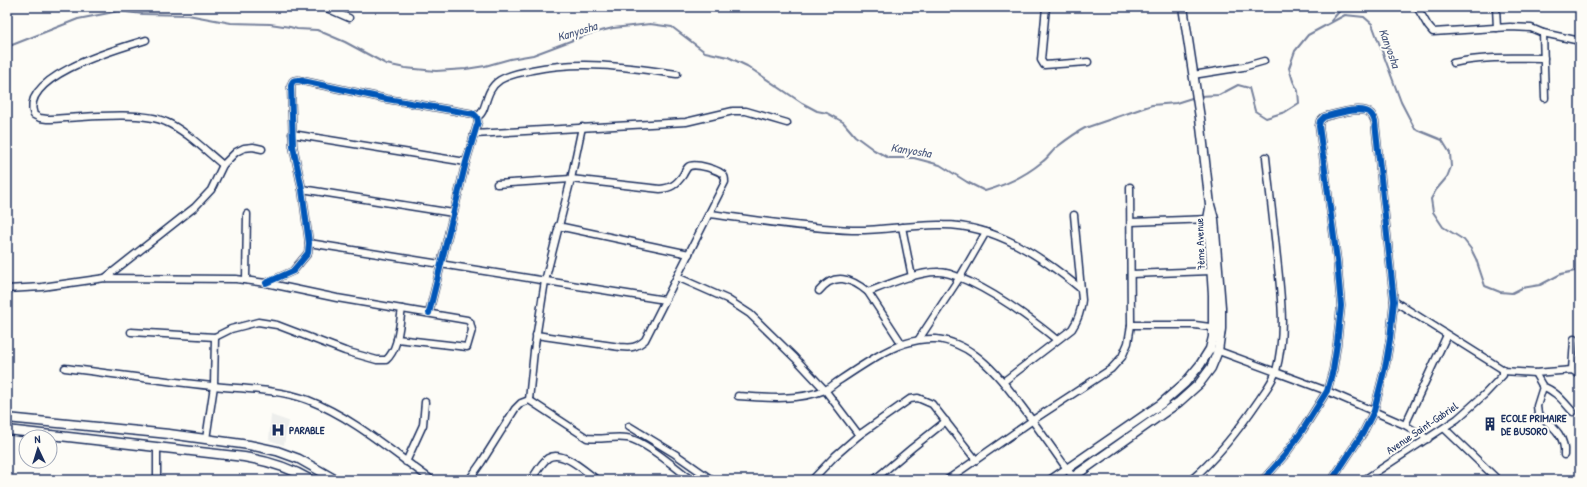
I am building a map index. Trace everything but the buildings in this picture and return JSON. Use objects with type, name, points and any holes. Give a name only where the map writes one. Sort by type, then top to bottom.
[{"type":"street","points":[[324,7],[349,18]]},
{"type":"street","points":[[1046,7],[1041,60],[1044,64],[1088,62]]},
{"type":"street","name":"7ème Avenue","points":[[1072,479],[1179,402],[1199,384],[1210,368],[1217,328],[1210,205],[1200,118],[1183,7]]},
{"type":"street","points":[[1417,7],[1433,32],[1510,27],[1531,28],[1543,33],[1580,41]]},
{"type":"street","points":[[1496,7],[1497,28]]},
{"type":"street","points":[[1543,33],[1545,98]]},
{"type":"street","points":[[146,40],[110,51],[72,67],[48,81],[32,101],[34,116],[47,119],[140,116],[156,118],[168,122],[223,165]]},
{"type":"street","points":[[1453,63],[1468,59],[1483,58],[1544,58]]},
{"type":"street","points":[[1193,75],[1244,68],[1264,61]]},
{"type":"street","points":[[477,117],[483,113],[489,91],[499,81],[512,74],[564,65],[621,66],[677,74]]},
{"type":"street","points":[[266,283],[293,270],[308,253],[309,243],[302,189],[292,134],[291,83],[294,80],[298,80],[387,99],[474,114],[477,117],[478,122],[466,162],[429,313]]},
{"type":"street","points":[[1263,480],[1285,455],[1302,431],[1327,391],[1333,370],[1338,344],[1341,306],[1337,260],[1319,126],[1320,121],[1324,117],[1360,109],[1372,114],[1375,122],[1394,301],[1386,363],[1374,412],[1363,433],[1334,477]]},
{"type":"street","points":[[474,134],[686,122],[733,111],[752,112],[787,122]]},
{"type":"street","points":[[529,400],[536,335],[545,280],[571,179],[582,127]]},
{"type":"street","points":[[292,134],[466,162]]},
{"type":"street","points":[[105,278],[195,207],[211,190],[223,165],[236,152],[244,148],[253,147],[262,149]]},
{"type":"street","points":[[1191,480],[1248,417],[1268,387],[1275,373],[1280,354],[1281,298],[1266,157]]},
{"type":"street","points":[[497,184],[571,179],[660,189],[670,188],[677,183],[688,167],[694,165],[700,165],[721,173],[724,177],[725,182],[710,214],[688,254],[645,340],[639,346],[632,348],[536,335]]},
{"type":"street","points":[[947,480],[1033,420],[1111,369],[1122,356],[1128,343],[1130,325],[1130,188]]},
{"type":"street","points":[[302,189],[453,213]]},
{"type":"street","points":[[246,280],[247,214]]},
{"type":"street","points":[[710,214],[847,230],[875,230],[944,225],[964,226],[1007,239],[1054,267],[1081,289]]},
{"type":"street","points":[[1003,382],[1072,329],[1077,322],[1081,310],[1081,289],[1074,215]]},
{"type":"street","points":[[1131,222],[1211,219]]},
{"type":"street","name":"7ème Avenue","points":[[1211,219],[1211,270],[1217,328]]},
{"type":"street","points":[[558,226],[688,254]]},
{"type":"street","points":[[902,227],[912,277]]},
{"type":"street","points":[[919,339],[960,277],[986,232]]},
{"type":"street","points":[[309,243],[665,300]]},
{"type":"street","points":[[1130,274],[1211,270]]},
{"type":"street","points":[[868,292],[925,273],[937,271],[946,272],[960,277],[999,297],[1038,324],[1057,340]]},
{"type":"street","points":[[677,277],[727,299],[750,314],[825,390],[859,435]]},
{"type":"street","points":[[7,289],[42,287],[105,278],[246,280],[337,298],[467,320],[470,322],[472,330],[467,348],[397,338]]},
{"type":"street","points":[[819,291],[826,282],[833,279],[852,281],[868,292],[902,344]]},
{"type":"street","points":[[1394,301],[1503,371],[1535,373],[1572,370],[1580,375]]},
{"type":"street","points":[[131,332],[215,337],[231,329],[258,322],[277,325],[345,351],[376,360],[386,360],[392,355],[397,338],[402,309]]},
{"type":"street","points":[[1130,325],[1195,325],[1217,328]]},
{"type":"street","points":[[1405,425],[1446,335]]},
{"type":"street","points":[[206,439],[214,386],[215,337]]},
{"type":"street","points":[[738,396],[786,397],[799,396],[825,390],[877,356],[902,344],[919,339],[938,339],[956,344],[975,354],[1003,382],[1033,420],[1067,468],[1072,479]]},
{"type":"street","points":[[1572,370],[1574,339]]},
{"type":"street","points":[[1214,350],[1327,391],[1405,425],[1428,439]]},
{"type":"street","name":"7ème Avenue","points":[[1051,480],[1162,404],[1185,384],[1200,364],[1214,350]]},
{"type":"street","points":[[65,368],[279,393],[306,400],[329,409],[349,421],[432,480]]},
{"type":"street","name":"Avenue Saint-Gabriel","points":[[1364,480],[1457,419],[1503,376],[1503,371]]},
{"type":"street","points":[[1535,373],[1542,386],[1542,391],[1537,406],[1538,414],[1561,436],[1565,446],[1564,455]]},
{"type":"street","points":[[1542,386],[1551,389],[1559,395],[1573,412]]},
{"type":"street","points":[[812,480],[835,456],[859,435],[910,399],[918,398],[932,404],[976,460]]},
{"type":"street","points":[[469,480],[515,409],[521,402],[529,400],[587,438],[597,440],[618,437],[629,438],[640,443],[692,480]]},
{"type":"street","points":[[406,462],[423,425],[425,402]]},
{"type":"street","points":[[7,418],[206,439],[277,451],[299,459],[336,480]]},
{"type":"street","points":[[874,480],[946,421]]},
{"type":"street","points":[[629,426],[675,454],[712,480]]},
{"type":"street","points":[[1444,428],[1498,480]]},
{"type":"street","points":[[7,430],[237,456],[271,462],[295,470],[311,480]]},
{"type":"street","points":[[156,480],[157,447]]},
{"type":"street","points":[[531,480],[549,457],[556,455],[565,458],[597,480]]},
{"type":"shaded area","name":"PARABLE","points":[[271,415],[288,421],[284,445],[269,440]]},
{"type":"waterway","points":[[1331,21],[1343,7]]},
{"type":"waterway","name":"Kanyosha","points":[[7,47],[78,19],[118,11],[143,14],[188,15],[231,23],[270,24],[297,29],[317,30],[345,42],[386,64],[405,68],[436,71],[485,66],[510,59],[533,55],[589,34],[613,28],[650,24],[672,27],[705,52],[728,57],[747,66],[802,103],[817,111],[827,113],[843,122],[855,136],[874,150],[889,158],[914,158],[940,165],[967,182],[985,191],[1008,183],[1029,172],[1057,147],[1074,134],[1085,128],[1152,105],[1176,103],[1195,97]]},
{"type":"waterway","name":"Kanyosha","points":[[1199,96],[1219,95],[1238,85],[1249,88],[1255,111],[1266,118],[1285,112],[1299,103],[1298,91],[1289,68],[1295,51],[1308,35],[1345,15],[1364,17],[1372,24],[1401,102],[1415,129],[1442,140],[1450,153],[1451,167],[1447,177],[1436,190],[1431,199],[1433,212],[1443,227],[1464,240],[1471,249],[1485,286],[1500,292],[1512,293],[1522,288],[1540,285],[1561,274],[1580,270]]},
{"type":"cycle path","points":[[266,283],[293,271],[308,253],[309,243],[302,189],[293,146],[291,86],[293,81],[298,80],[387,99],[474,114],[477,117],[478,122],[466,162],[429,313]]},
{"type":"cycle path","points":[[1263,480],[1285,455],[1302,431],[1327,391],[1333,370],[1341,306],[1337,260],[1319,126],[1320,121],[1324,117],[1341,112],[1361,110],[1367,111],[1371,114],[1375,122],[1394,301],[1386,363],[1374,411],[1363,433],[1334,477]]},
{"type":"place","name":"ECOLE PRIMAIRE DE BUSORO","points":[[1490,424]]},
{"type":"place","name":"PARABLE","points":[[278,430]]}]
